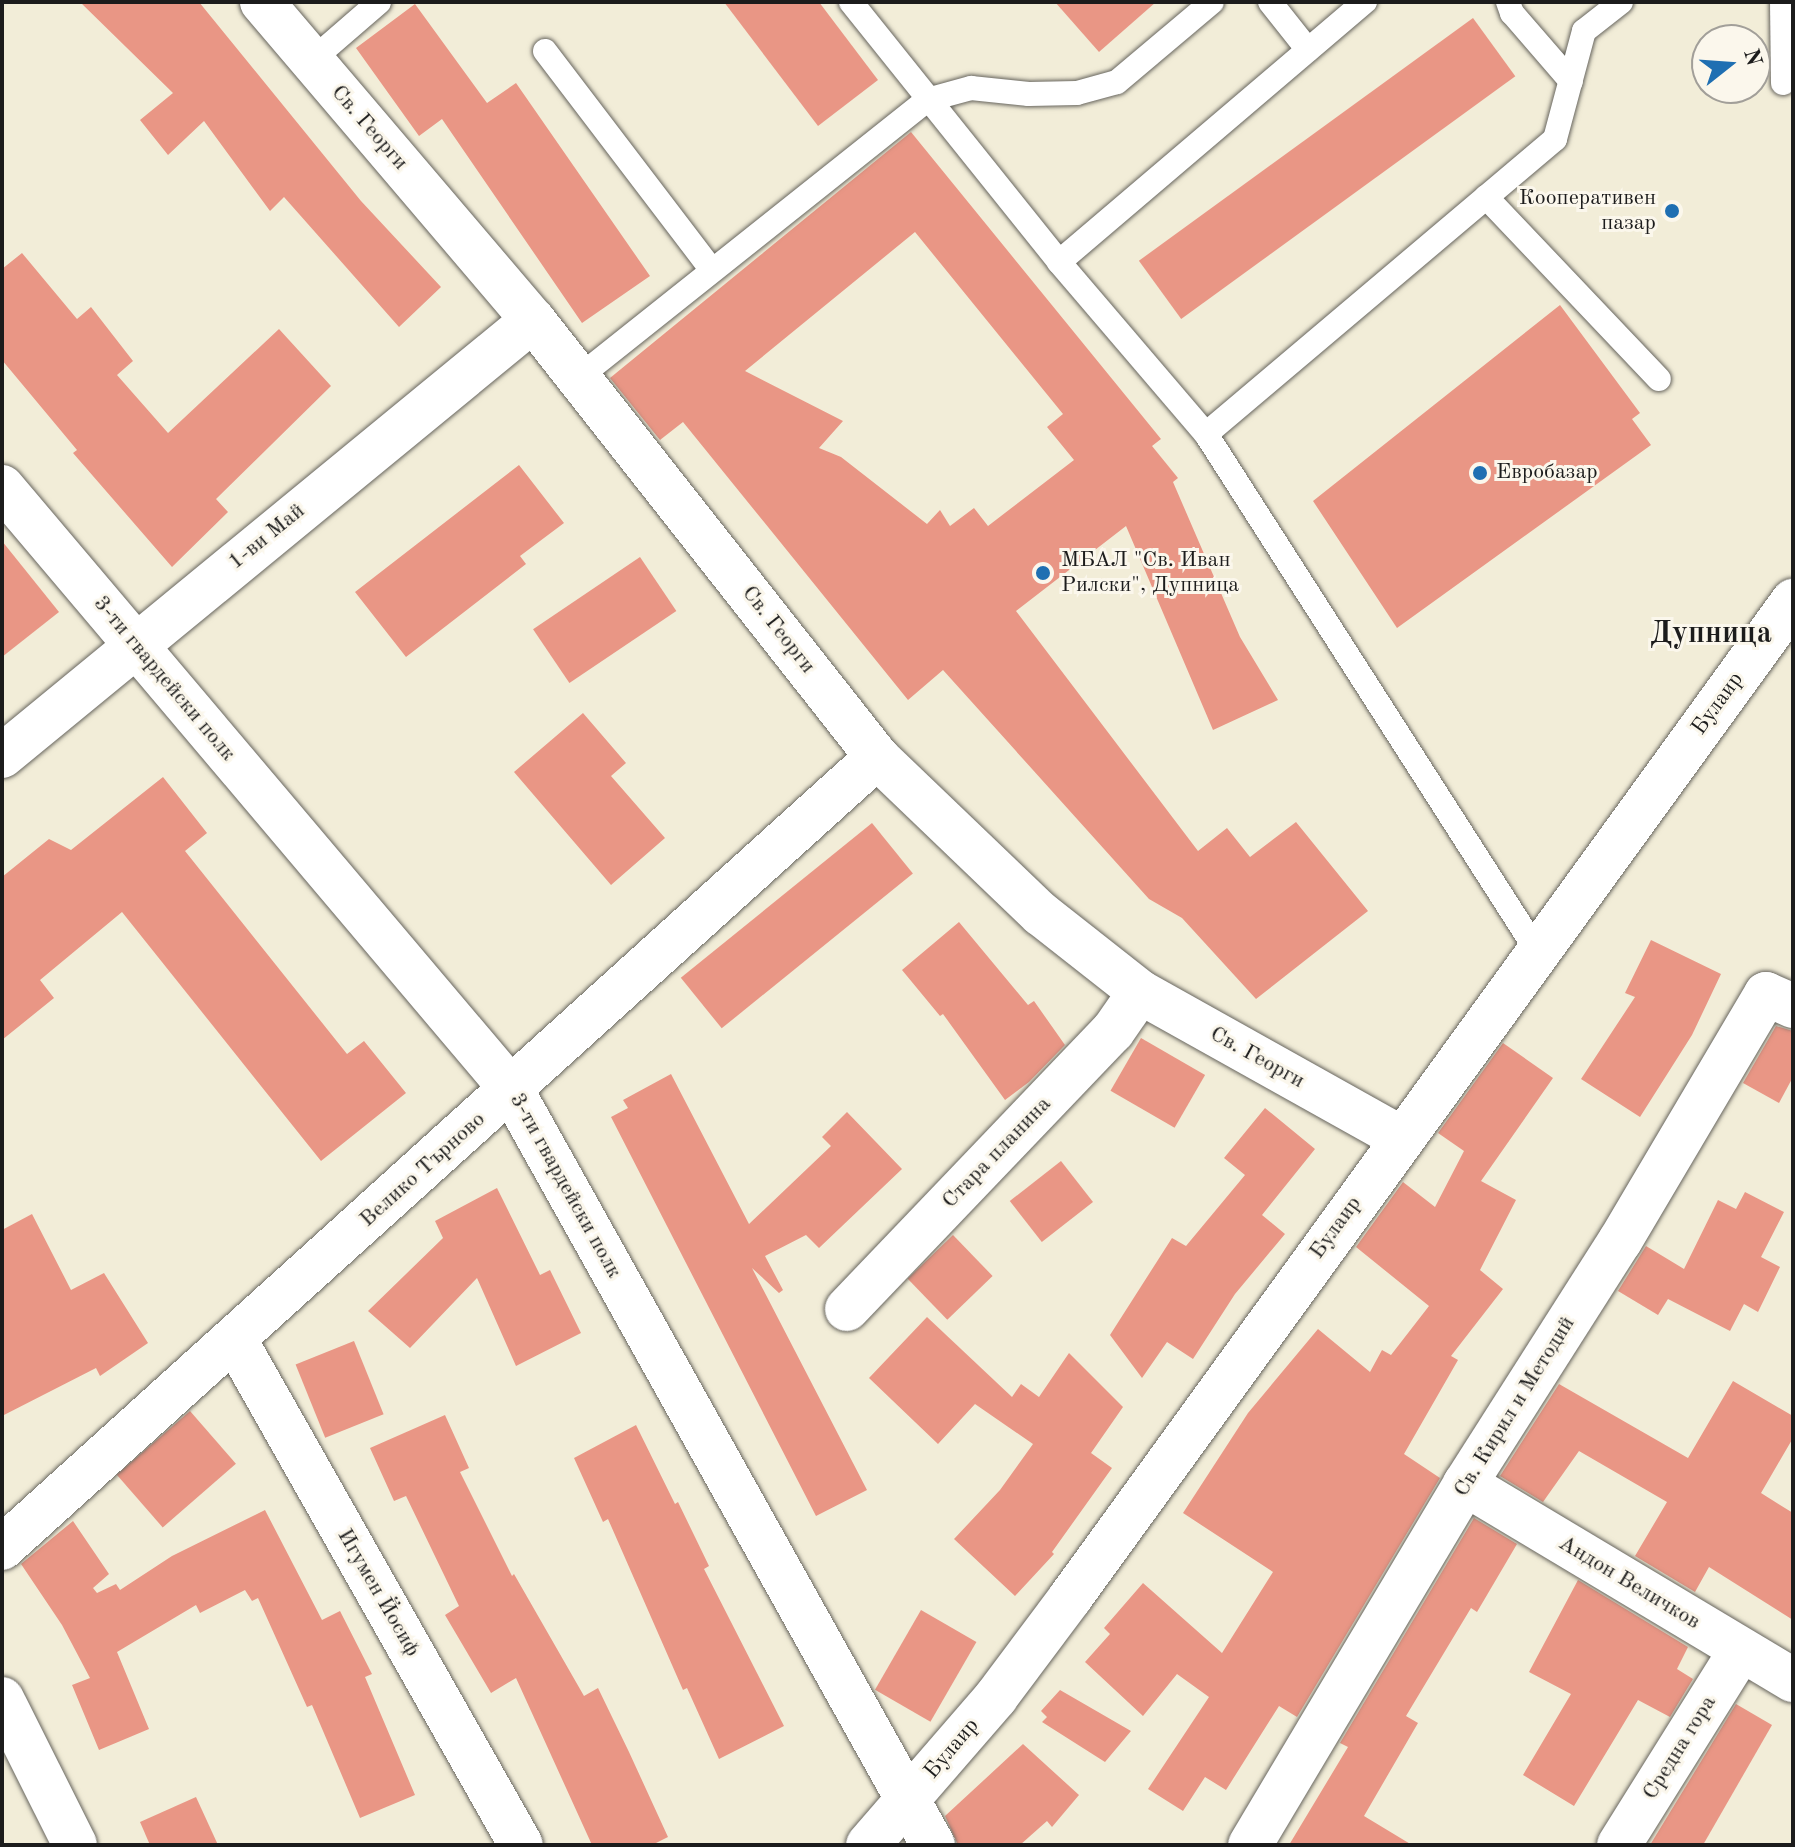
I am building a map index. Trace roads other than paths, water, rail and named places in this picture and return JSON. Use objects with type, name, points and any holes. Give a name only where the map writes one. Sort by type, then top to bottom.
[{"type":"street","name":"Св. Георги","points":[[262,2],[533,320],[877,757],[1041,914],[1140,992],[1401,1138]]},
{"type":"street","name":"1-ви Май","points":[[2,756],[533,320]]},
{"type":"street","name":"3-ти гвардейски полк","points":[[2,487],[511,1089],[933,1845]]},
{"type":"street","name":"Булаир","points":[[868,1845],[996,1697],[1793,601]]},
{"type":"street","name":"Велико Търново","points":[[2,1548],[877,757]]},
{"type":"street","name":"Стара планина","points":[[847,1309],[1113,1031],[1140,992]]},
{"type":"street","name":"Св. Кирил и Методий","points":[[1250,1845],[1465,1484],[1620,1241],[1766,994],[1793,1006]]},
{"type":"street","name":"Игумен Йосиф","points":[[235,1340],[521,1845]]},
{"type":"street","name":"Андон Величков","points":[[1465,1484],[1793,1680]]},
{"type":"street","name":"Средна гора","points":[[1619,1845],[1741,1650]]},
{"type":"street","points":[[2,1699],[75,1845]]},
{"type":"lane","points":[[311,61],[379,2]]},
{"type":"lane","points":[[851,2],[1059,262],[1206,434],[1537,951]]},
{"type":"lane","points":[[579,377],[927,100],[971,88],[1029,94],[1077,93],[1117,82],[1212,2]]},
{"type":"lane","points":[[1270,2],[1308,50]]},
{"type":"lane","points":[[1059,262],[1365,2]]},
{"type":"lane","points":[[1508,2],[1512,13],[1571,81]]},
{"type":"lane","points":[[1206,434],[1555,139],[1584,31],[1621,2]]},
{"type":"lane","points":[[1782,2],[1783,83]]},
{"type":"lane","points":[[545,51],[711,269]]},
{"type":"lane","points":[[1486,197],[1659,379]]},
{"type":"place","name":"Кооперативен пазар","points":[[1672,211]]},
{"type":"place","name":"Евробазар","points":[[1480,473]]},
{"type":"place","name":"МБАЛ \"Св. Иван Рилски\", Дупница","points":[[1043,573]]},
{"type":"district","name":"Дупница","points":[[1711,634]]}]
